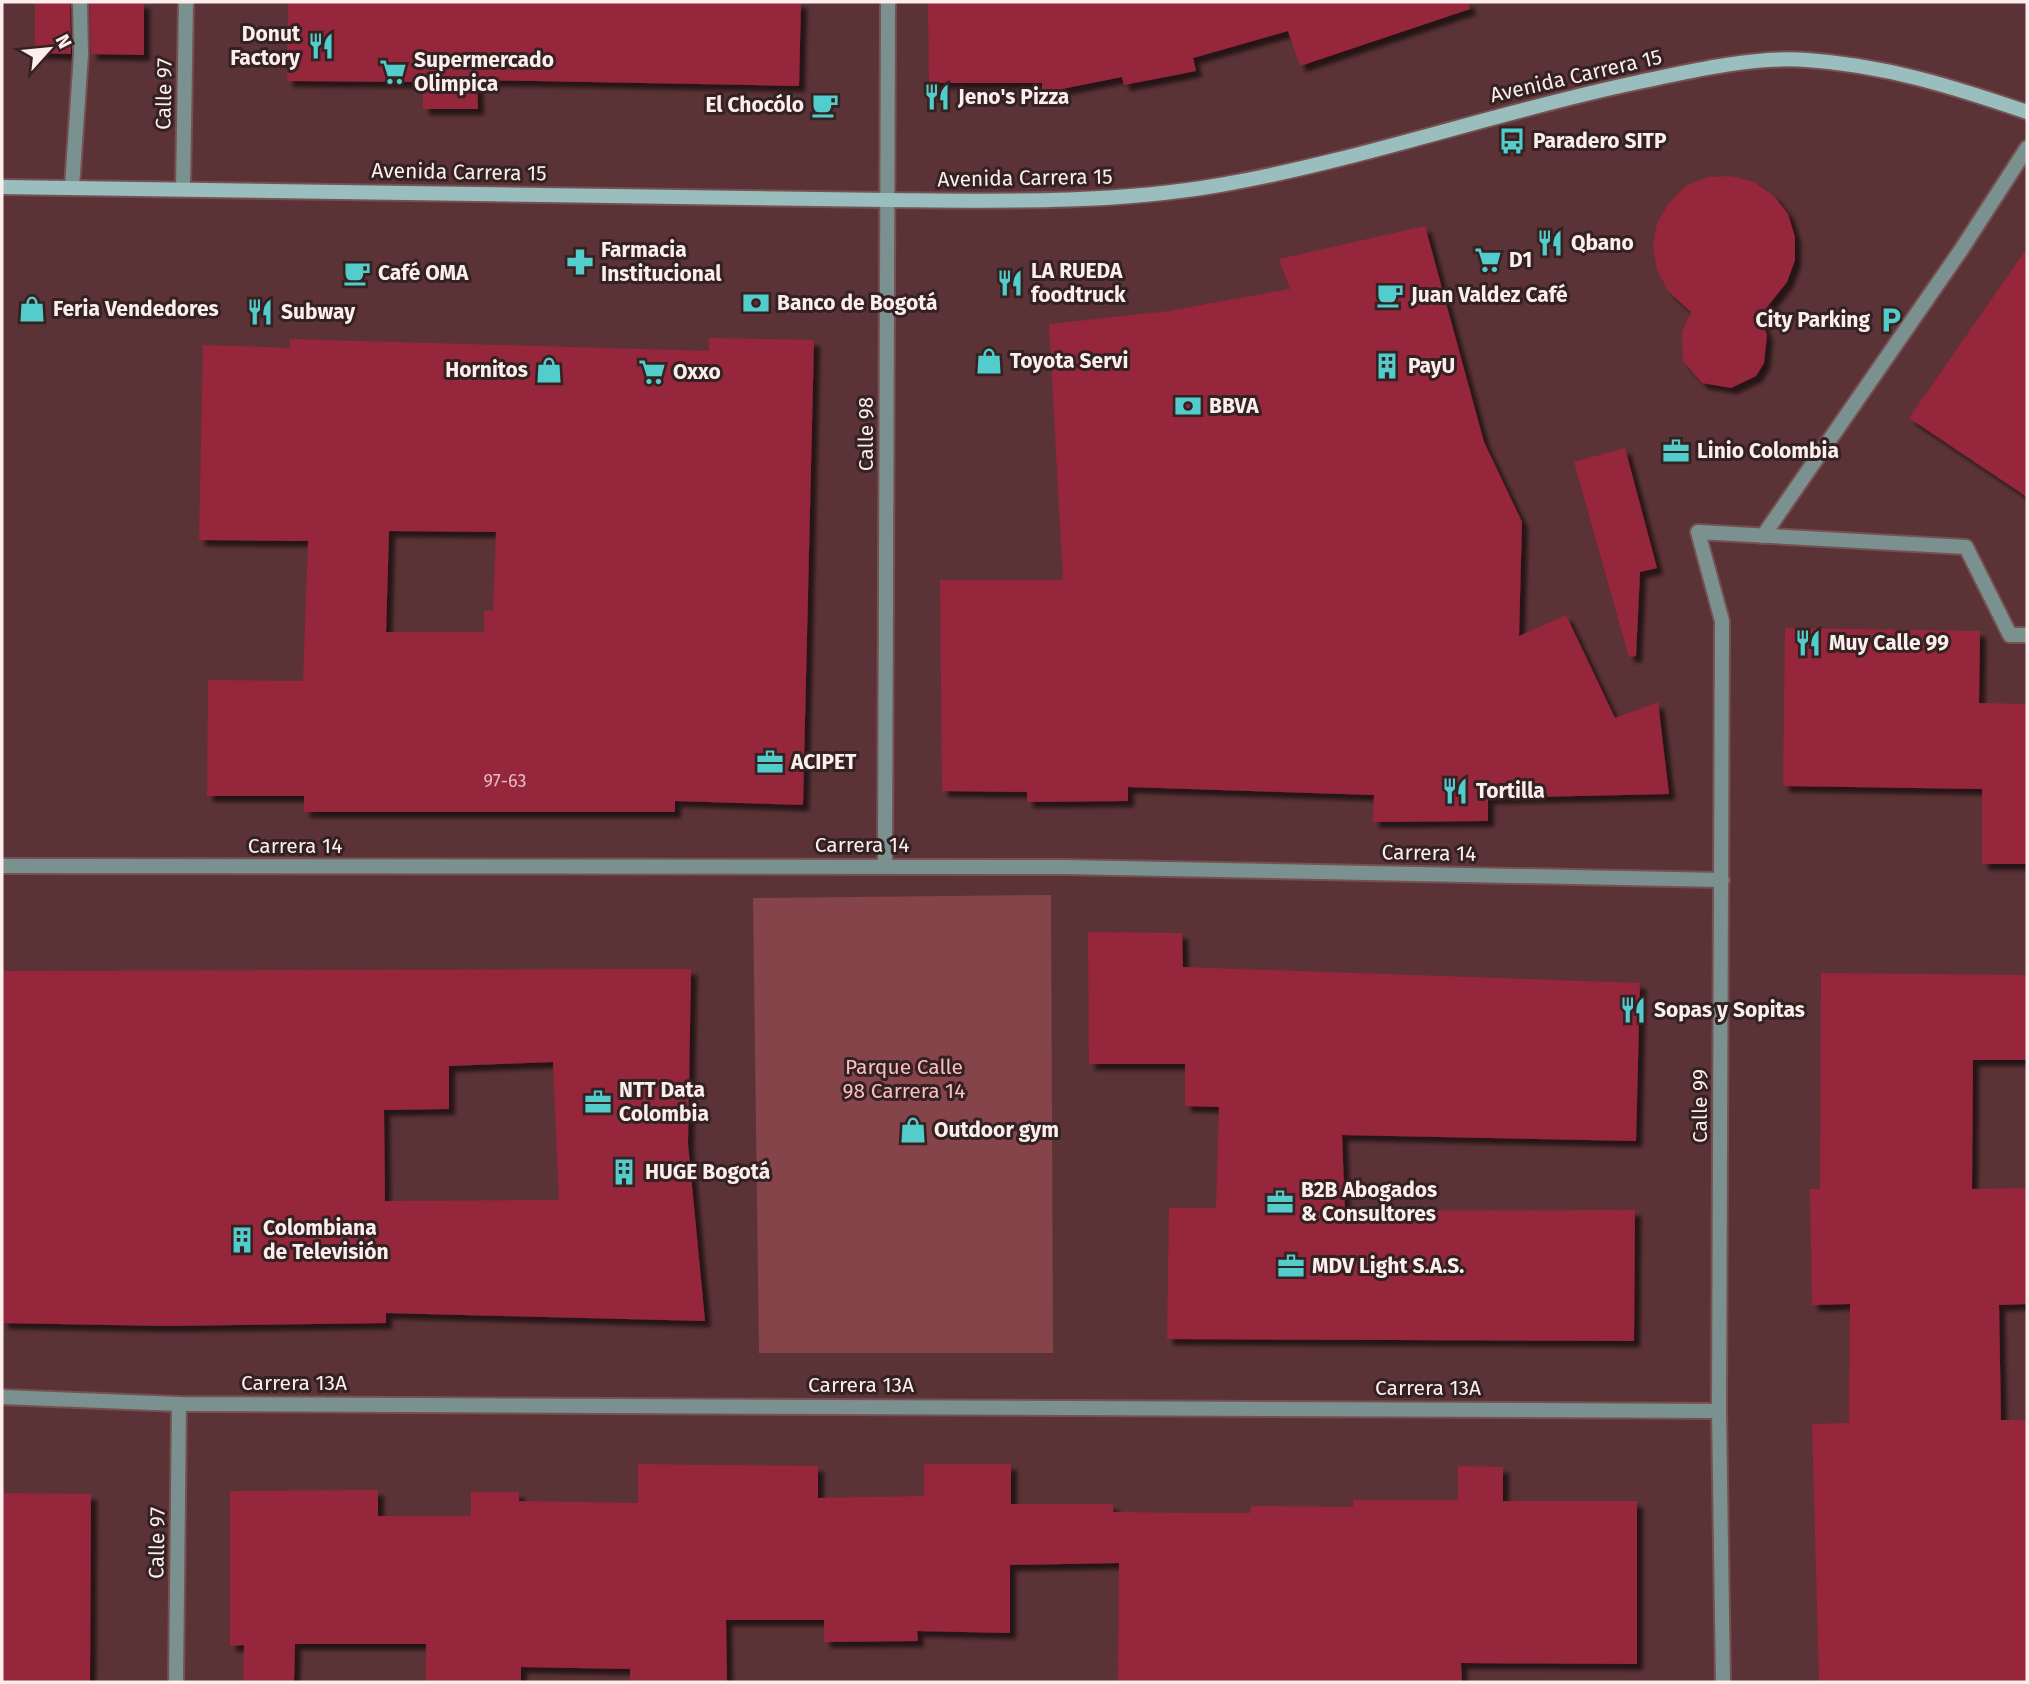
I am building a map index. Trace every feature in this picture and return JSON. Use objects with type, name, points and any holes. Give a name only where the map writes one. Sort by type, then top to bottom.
[{"type":"main road","name":"Avenida Carrera 15","points":[[2,187],[888,200],[1023,201],[1127,197],[1220,185],[1565,97],[1709,67],[1803,59],[1891,69],[2027,112]]},
{"type":"street","points":[[72,187],[81,54],[80,2]]},
{"type":"street","name":"Calle 97","points":[[184,188],[186,2]]},
{"type":"street","name":"Calle 98","points":[[885,866],[888,2]]},
{"type":"street","points":[[1763,536],[1961,250],[2027,148]]},
{"type":"street","name":"Calle 99","points":[[1723,1682],[1719,1411],[1722,621],[1698,532],[1763,536]]},
{"type":"street","points":[[1763,536],[1966,547],[2010,635],[2027,635]]},
{"type":"street","name":"Carrera 14","points":[[2,866],[885,866],[1722,880]]},
{"type":"street","name":"Carrera 13A","points":[[2,1397],[180,1404],[1719,1411]]},
{"type":"street","name":"Calle 97","points":[[176,1682],[180,1404]]},
{"type":"green space","name":"Parque Calle 98 Carrera 14","points":[[1051,895],[1053,1353],[759,1353],[753,898]]},
{"type":"building","points":[[35,2],[70,2],[71,54],[35,53]]},
{"type":"building","points":[[90,2],[144,2],[144,55],[91,54]]},
{"type":"building","points":[[288,2],[801,2],[799,86],[477,80],[478,109],[423,109],[423,82],[287,81]]},
{"type":"building","points":[[928,2],[1468,2],[1470,9],[1300,66],[1288,31],[1193,58],[1196,71],[1124,85],[1122,77],[1042,93],[1042,83],[929,83]]},
{"type":"building","points":[[1731,176],[1754,182],[1774,196],[1788,214],[1795,237],[1795,260],[1787,282],[1760,316],[1767,335],[1764,363],[1756,376],[1731,388],[1702,383],[1683,361],[1682,332],[1691,312],[1668,291],[1657,270],[1653,246],[1657,223],[1669,203],[1686,186],[1708,177]]},
{"type":"building","points":[[1425,226],[1484,442],[1522,522],[1519,636],[1566,615],[1615,718],[1658,702],[1669,794],[1488,798],[1488,821],[1373,822],[1374,795],[1128,787],[1128,801],[1027,802],[1027,792],[942,791],[940,580],[1063,580],[1049,324],[1169,311],[1290,289],[1279,259]]},
{"type":"building","points":[[2027,248],[2027,497],[1909,418]]},
{"type":"building","points":[[709,338],[814,340],[803,805],[675,801],[675,812],[304,812],[304,796],[207,796],[208,680],[303,681],[308,541],[199,540],[203,345],[290,348],[290,339],[709,351]],"holes":[[[389,531],[496,532],[493,611],[484,611],[484,632],[386,632]]]},
{"type":"building","points":[[1625,448],[1657,568],[1640,572],[1636,656],[1629,657],[1574,462]]},
{"type":"building","points":[[1785,628],[1980,631],[1979,703],[2027,704],[2027,864],[1982,864],[1982,789],[1783,786]]},
{"type":"building","points":[[1088,932],[1182,933],[1183,967],[1640,983],[1636,1141],[1342,1135],[1345,1211],[1635,1210],[1634,1341],[1167,1339],[1169,1208],[1216,1208],[1219,1107],[1185,1106],[1185,1064],[1089,1064]]},
{"type":"building","points":[[691,969],[688,1144],[705,1321],[386,1313],[386,1323],[166,1326],[2,1323],[2,971]],"holes":[[[553,1062],[559,1200],[385,1201],[384,1110],[449,1109],[449,1066]]]},
{"type":"building","points":[[1821,973],[2027,975],[2027,1060],[1973,1060],[1972,1189],[2027,1188],[2027,1304],[1999,1305],[2001,1420],[2026,1420],[2027,1682],[1819,1682],[1812,1424],[1849,1423],[1850,1304],[1812,1305],[1810,1189],[1820,1189]]},
{"type":"building","points":[[638,1464],[818,1466],[818,1498],[924,1496],[924,1464],[1011,1464],[1011,1504],[1113,1504],[1113,1512],[1197,1513],[1250,1513],[1251,1506],[1353,1507],[1353,1500],[1458,1500],[1458,1466],[1503,1467],[1503,1501],[1637,1501],[1637,1664],[1461,1663],[1462,1682],[1118,1682],[1119,1563],[1010,1565],[1010,1633],[917,1631],[918,1641],[824,1642],[824,1620],[726,1620],[727,1682],[630,1682],[630,1669],[521,1667],[521,1682],[426,1682],[426,1644],[295,1644],[294,1682],[243,1682],[244,1645],[230,1646],[230,1491],[378,1490],[378,1516],[471,1516],[471,1492],[519,1492],[519,1501],[638,1503]]},
{"type":"building","points":[[2,1493],[91,1494],[90,1682],[2,1682]]},
{"type":"place","name":"Donut Factory","points":[[321,46]]},
{"type":"place","name":"Supermercado Olimpica","points":[[393,72]]},
{"type":"place","name":"Jeno's Pizza","points":[[937,97]]},
{"type":"place","name":"El Chocólo","points":[[825,105]]},
{"type":"place","name":"Paradero SITP","points":[[1512,141]]},
{"type":"place","name":"Qbano","points":[[1550,243]]},
{"type":"place","name":"D1","points":[[1488,260]]},
{"type":"place","name":"Farmacia Institucional","points":[[580,262]]},
{"type":"place","name":"Café OMA","points":[[357,273]]},
{"type":"place","name":"LA RUEDA foodtruck","points":[[1010,283]]},
{"type":"place","name":"Juan Valdez Café","points":[[1390,295]]},
{"type":"place","name":"Banco de Bogotá","points":[[756,303]]},
{"type":"place","name":"Feria Vendedores","points":[[32,309]]},
{"type":"place","name":"Subway","points":[[260,312]]},
{"type":"place","name":"City Parking","points":[[1891,320]]},
{"type":"place","name":"Toyota Servi","points":[[989,361]]},
{"type":"place","name":"PayU","points":[[1387,366]]},
{"type":"place","name":"Hornitos","points":[[549,370]]},
{"type":"place","name":"Oxxo","points":[[652,372]]},
{"type":"place","name":"BBVA","points":[[1188,406]]},
{"type":"place","name":"Linio Colombia","points":[[1676,451]]},
{"type":"place","name":"Muy Calle 99","points":[[1808,643]]},
{"type":"place","name":"ACIPET","points":[[770,762]]},
{"type":"place","name":"Tortilla","points":[[1455,791]]},
{"type":"place","name":"Sopas y Sopitas","points":[[1633,1010]]},
{"type":"place","name":"NTT Data Colombia","points":[[598,1102]]},
{"type":"place","name":"Outdoor gym","points":[[913,1130]]},
{"type":"place","name":"HUGE Bogotá","points":[[624,1172]]},
{"type":"place","name":"B2B Abogados & Consultores","points":[[1280,1202]]},
{"type":"place","name":"Colombiana de Televisión","points":[[242,1240]]},
{"type":"place","name":"MDV Light S.A.S.","points":[[1291,1266]]}]
